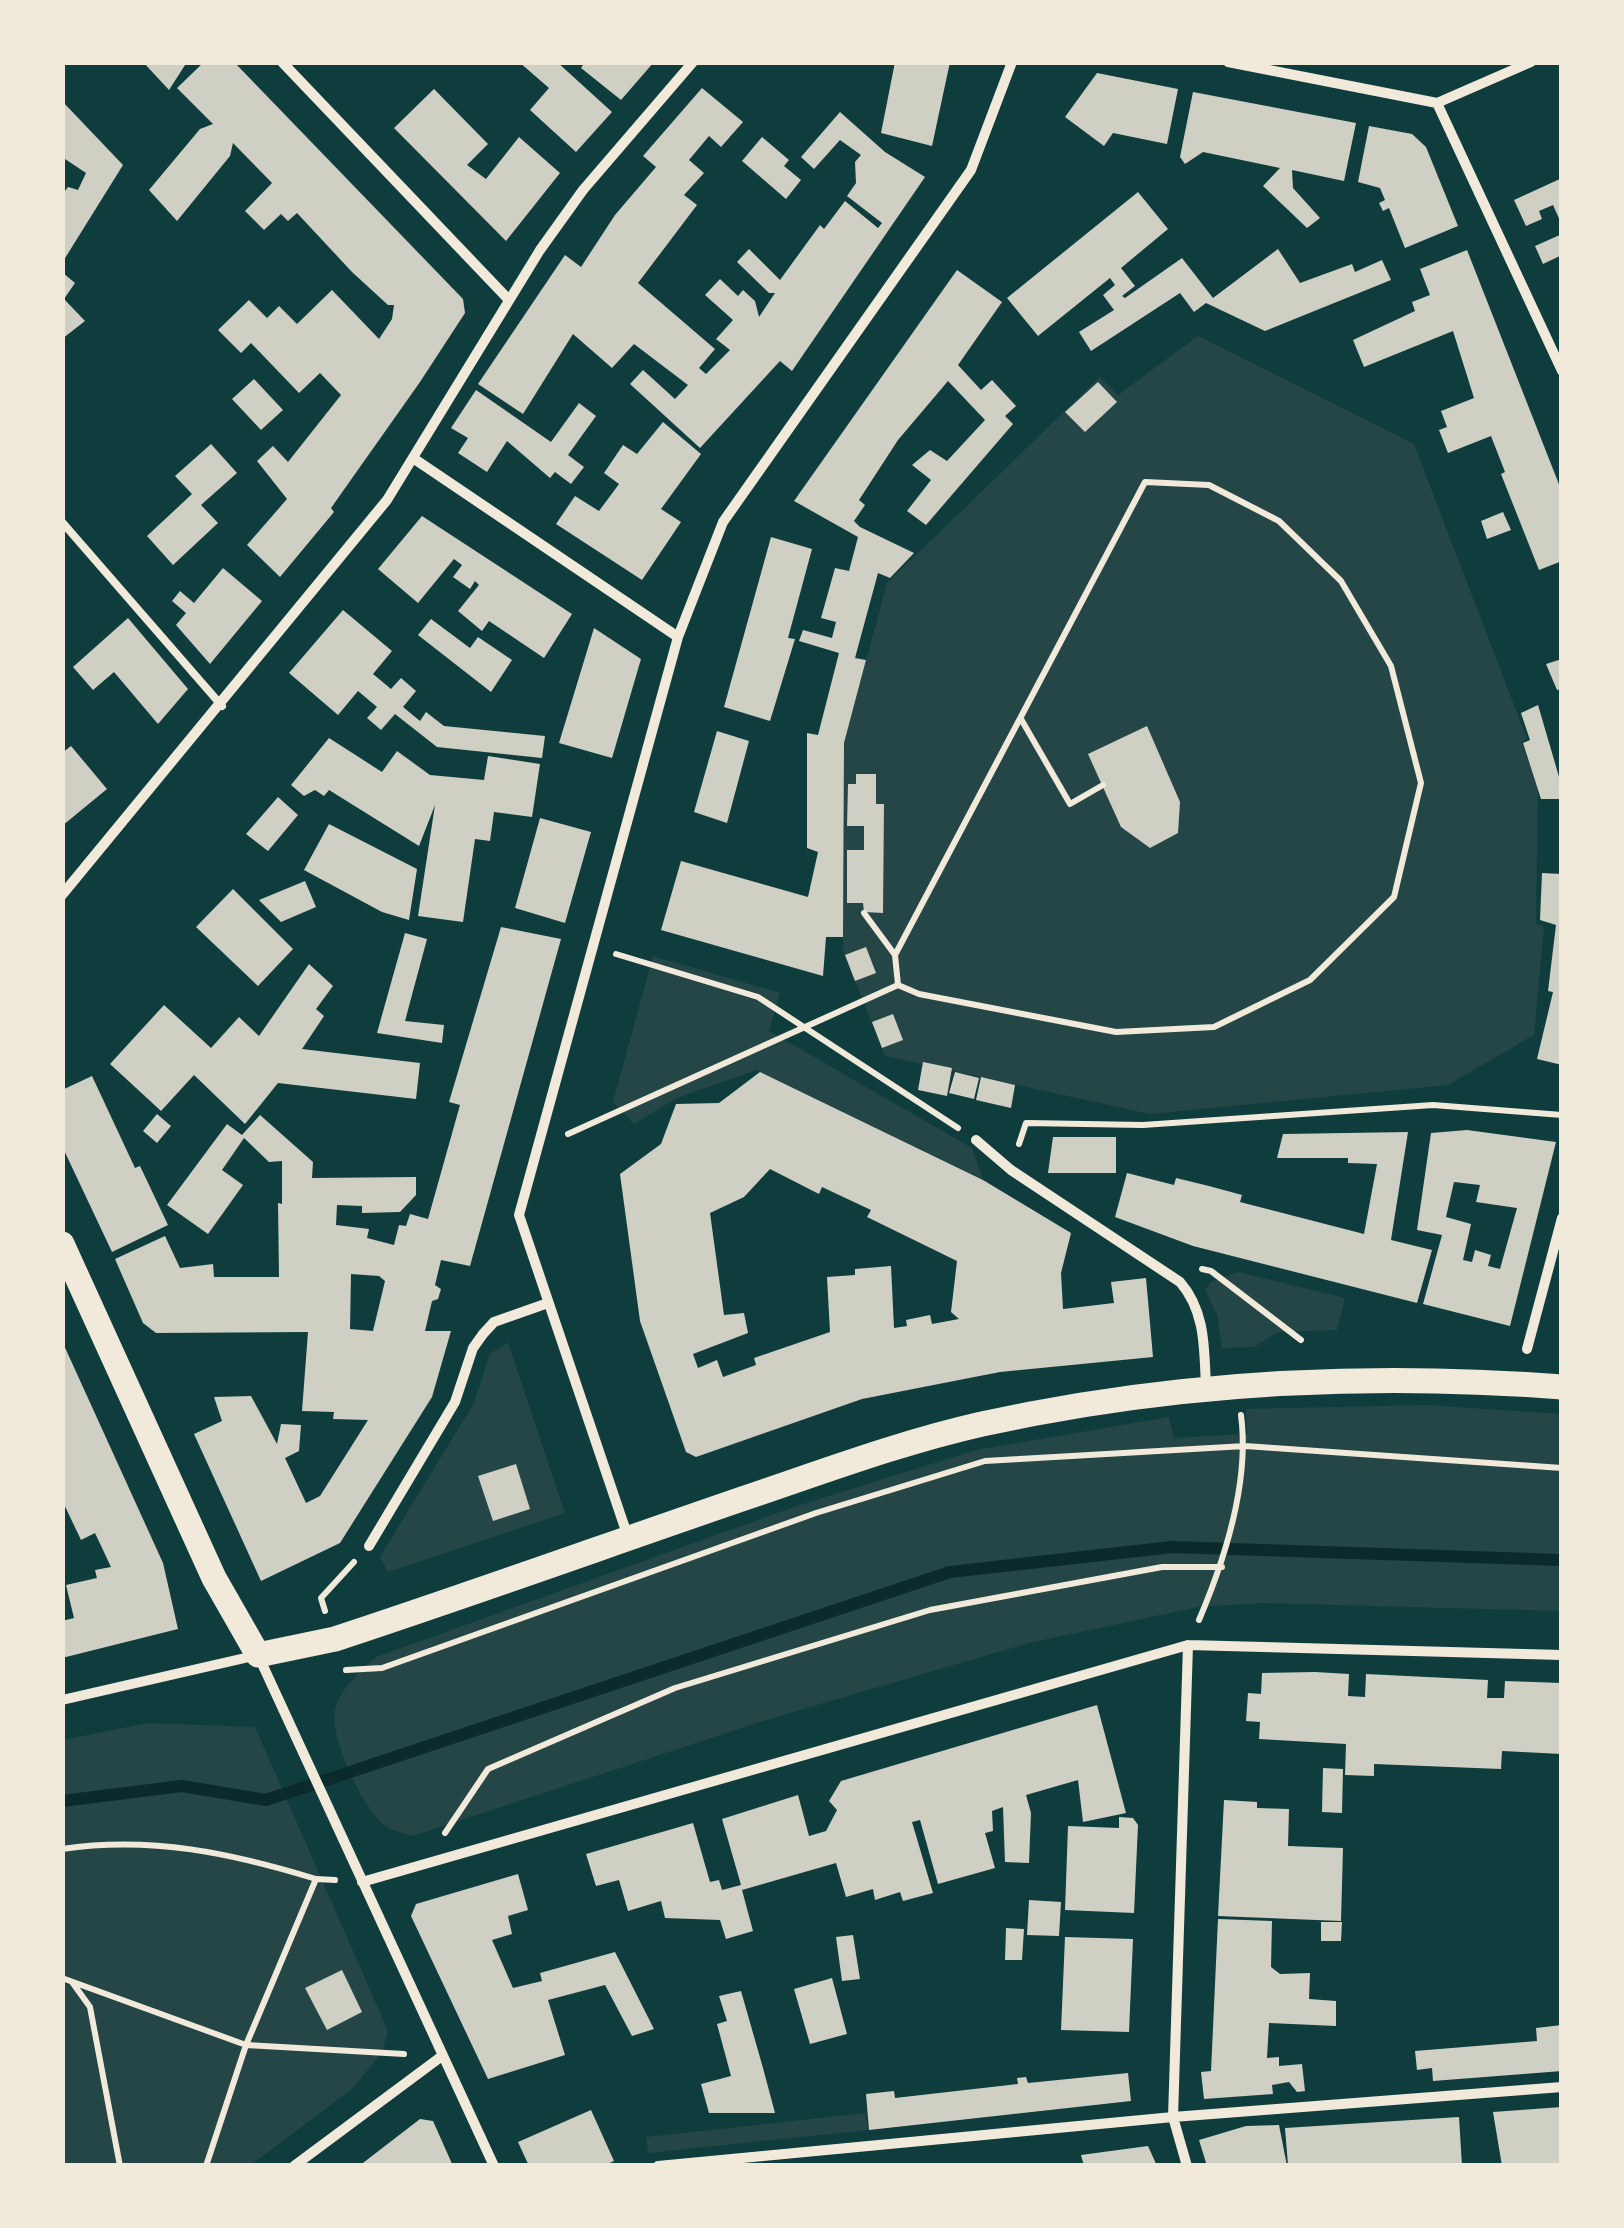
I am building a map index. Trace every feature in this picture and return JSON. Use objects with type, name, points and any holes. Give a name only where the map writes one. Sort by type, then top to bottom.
[{"type":"main road","points":[[62,1244],[214,1578],[258,1655],[335,1639],[874,1454],[978,1425],[1206,1388],[1348,1380],[1462,1380],[1562,1387]]},
{"type":"street","points":[[282,62],[509,300]]},
{"type":"street","points":[[62,895],[222,706],[387,500],[509,300],[584,190],[693,62]]},
{"type":"street","points":[[629,1538],[518,1215],[540,1147],[678,637],[723,522],[971,170],[1012,62]]},
{"type":"street","points":[[1228,62],[1438,103],[1531,62]]},
{"type":"street","points":[[1438,103],[1562,371]]},
{"type":"street","points":[[412,458],[678,637]]},
{"type":"street","points":[[976,1140],[1011,1170],[1142,1255],[1194,1298],[1201,1319],[1206,1388]]},
{"type":"street","points":[[1527,1349],[1562,1218]]},
{"type":"street","points":[[369,1546],[455,1402],[473,1348],[483,1334],[494,1322],[548,1303]]},
{"type":"street","points":[[362,1882],[1188,1644],[1562,1654]]},
{"type":"street","points":[[1187,2166],[1172,2117],[1188,1644]]},
{"type":"street","points":[[62,1700],[258,1655],[494,2166]]},
{"type":"street","points":[[294,2166],[442,2056]]},
{"type":"street","points":[[658,2166],[1172,2117],[1562,2087]]},
{"type":"lane","points":[[62,522],[222,706]]},
{"type":"path","points":[[540,1147],[898,985],[920,994],[1116,1032],[1214,1027],[1310,980],[1394,897],[1422,783],[1391,666],[1341,581],[1279,520],[1209,485],[1145,482],[895,955]]},
{"type":"path","points":[[1020,718],[1070,804],[1103,786]]},
{"type":"path","points":[[864,913],[895,955],[898,985]]},
{"type":"path","points":[[595,948],[758,996],[976,1140]]},
{"type":"path","points":[[1011,1170],[1026,1123],[1143,1124],[1433,1106],[1562,1115]]},
{"type":"path","points":[[1142,1255],[1211,1271],[1301,1340]]},
{"type":"path","points":[[1188,1644],[1222,1566],[1245,1446]]},
{"type":"path","points":[[346,1672],[382,1668],[816,1513],[985,1461],[1245,1446],[1562,1468]]},
{"type":"path","points":[[425,1863],[488,1769],[675,1688],[930,1610],[1162,1567],[1222,1566]]},
{"type":"path","points":[[62,1849],[160,1842],[243,1857],[316,1879],[362,1882]]},
{"type":"path","points":[[206,2166],[246,2045],[316,1879]]},
{"type":"path","points":[[62,1978],[246,2045],[442,2056]]},
{"type":"path","points":[[72,1981],[90,2007],[120,2166]]},
{"type":"shaded area","points":[[1198,336],[1414,444],[1527,739],[1521,742],[1538,786],[1536,924],[1544,927],[1534,1035],[1448,1085],[1150,1114],[885,1056],[843,950],[844,743],[887,583],[1100,377],[1118,395]]},
{"type":"shaded area","points":[[653,956],[780,993],[769,1031],[972,1148],[983,1179],[756,1070],[677,1098],[634,1124],[613,1102]]},
{"type":"shaded area","points":[[1238,1272],[1345,1298],[1337,1330],[1278,1332],[1254,1347],[1222,1348],[1217,1315],[1205,1290],[1211,1282]]},
{"type":"shaded area","points":[[508,1342],[565,1513],[388,1572],[380,1557],[474,1403],[490,1354]]},
{"type":"shaded area","points":[[1426,1405],[1561,1414],[1561,1611],[1262,1603],[1198,1607],[1029,1643],[769,1719],[413,1836],[387,1827],[375,1816],[341,1750],[334,1717],[336,1705],[348,1685],[376,1657],[797,1506],[976,1450],[1169,1417],[1174,1438],[1247,1434],[1246,1409]]},
{"type":"shaded area","points":[[148,1723],[255,1727],[388,2031],[382,2052],[353,2088],[251,2165],[63,2166],[63,1740]]},
{"type":"shaded area","points":[[866,2113],[868,2130],[648,2153],[646,2137]]},
{"type":"building","points":[[143,62],[187,62],[169,90]]},
{"type":"building","points":[[204,62],[234,62],[463,299],[465,313],[420,382],[331,508],[334,512],[280,577],[247,545],[287,499],[257,461],[273,446],[288,462],[341,395],[320,373],[299,393],[251,343],[241,353],[218,330],[249,300],[267,318],[279,306],[297,324],[332,290],[379,339],[392,319],[394,305],[388,305],[352,272],[297,213],[288,221],[281,214],[264,230],[245,211],[272,183],[233,143],[230,156],[177,221],[149,190],[200,129],[213,124],[177,88]]},
{"type":"building","points":[[519,62],[557,62],[612,112],[576,152],[530,110],[549,88]]},
{"type":"building","points":[[585,62],[654,62],[621,100],[581,68]]},
{"type":"building","points":[[895,62],[950,62],[932,146],[881,133]]},
{"type":"building","points":[[1097,73],[1178,89],[1167,144],[1113,133],[1104,146],[1065,117]]},
{"type":"building","points":[[702,88],[743,122],[721,147],[709,136],[689,160],[704,173],[684,195],[697,205],[638,283],[715,349],[699,368],[706,374],[730,350],[716,339],[733,320],[705,295],[720,279],[738,296],[743,290],[755,301],[759,317],[775,293],[769,293],[737,262],[749,249],[780,280],[820,225],[824,229],[845,201],[878,228],[882,223],[847,196],[856,183],[855,162],[861,155],[840,140],[814,169],[801,157],[840,112],[885,152],[925,177],[792,371],[780,361],[700,448],[630,384],[643,370],[675,399],[688,385],[634,344],[612,368],[573,334],[523,414],[478,384],[565,255],[581,267],[615,215],[656,167],[643,156]]},
{"type":"building","points":[[434,89],[488,144],[467,165],[486,179],[519,137],[560,173],[506,241],[394,128]]},
{"type":"building","points":[[1193,92],[1356,123],[1344,181],[1292,170],[1293,188],[1320,218],[1307,228],[1263,186],[1280,168],[1203,152],[1185,164],[1180,157]]},
{"type":"building","points":[[62,101],[123,165],[62,263],[62,195],[68,187],[78,190],[86,173],[62,157]]},
{"type":"building","points":[[1369,126],[1412,134],[1426,147],[1458,226],[1405,248],[1389,208],[1383,211],[1379,203],[1385,200],[1380,188],[1358,182]]},
{"type":"building","points":[[762,137],[789,160],[784,166],[801,180],[786,199],[742,161]]},
{"type":"building","points":[[1562,178],[1562,225],[1553,205],[1539,211],[1542,219],[1526,226],[1514,200]]},
{"type":"building","points":[[1138,192],[1168,229],[1121,268],[1135,286],[1122,296],[1125,298],[1182,258],[1213,298],[1278,249],[1300,283],[1352,264],[1355,272],[1382,260],[1391,280],[1265,331],[1206,303],[1194,312],[1180,293],[1091,351],[1079,332],[1114,310],[1103,295],[1115,285],[1110,278],[1038,336],[1007,298]]},
{"type":"building","points":[[1562,234],[1562,255],[1543,264],[1535,246]]},
{"type":"building","points":[[1467,250],[1562,492],[1562,561],[1539,570],[1501,474],[1505,472],[1491,436],[1448,453],[1439,430],[1447,427],[1441,411],[1474,398],[1453,331],[1364,367],[1353,340],[1415,311],[1412,302],[1430,295],[1420,269]]},
{"type":"building","points":[[957,270],[1002,302],[958,365],[981,390],[992,380],[1016,406],[1005,416],[1013,424],[926,525],[907,511],[931,480],[912,465],[930,450],[947,461],[985,420],[948,381],[898,440],[859,500],[865,505],[854,521],[860,527],[914,553],[890,578],[878,573],[855,658],[866,660],[844,743],[843,937],[826,937],[823,976],[661,930],[681,861],[808,897],[818,852],[807,848],[807,733],[818,735],[839,653],[799,641],[803,630],[832,638],[836,622],[821,618],[835,568],[849,571],[858,537],[794,501]]},
{"type":"building","points":[[62,272],[75,283],[64,299],[85,321],[62,339]]},
{"type":"building","points":[[254,379],[283,410],[261,430],[232,399]]},
{"type":"building","points":[[1098,382],[1117,402],[1085,432],[1065,412]]},
{"type":"building","points":[[476,390],[551,442],[579,403],[596,416],[568,455],[584,467],[571,484],[555,472],[550,478],[507,441],[487,472],[458,453],[468,438],[451,428]]},
{"type":"building","points":[[663,422],[701,454],[661,509],[681,522],[642,580],[556,524],[575,496],[599,511],[619,484],[604,473],[623,445],[637,454]]},
{"type":"building","points":[[211,444],[237,473],[201,505],[218,523],[173,565],[147,536],[192,494],[175,476]]},
{"type":"building","points":[[1503,512],[1511,530],[1487,539],[1481,521]]},
{"type":"building","points":[[422,516],[572,614],[544,658],[489,621],[482,631],[458,611],[479,585],[475,581],[470,589],[453,577],[462,565],[454,559],[418,603],[378,569]]},
{"type":"building","points":[[771,537],[812,549],[788,638],[795,639],[770,721],[724,707]]},
{"type":"building","points":[[223,568],[262,601],[210,664],[176,625],[186,613],[172,601],[180,591],[194,603]]},
{"type":"building","points":[[343,610],[392,651],[373,674],[391,689],[401,678],[416,691],[403,707],[420,721],[426,712],[444,726],[545,736],[542,758],[437,747],[395,714],[381,730],[367,718],[377,707],[358,691],[338,715],[289,673]]},
{"type":"building","points":[[128,618],[188,689],[158,724],[114,672],[93,690],[73,667]]},
{"type":"building","points":[[431,619],[470,648],[478,637],[512,660],[491,692],[418,635]]},
{"type":"building","points":[[594,628],[641,659],[612,758],[559,743]]},
{"type":"building","points":[[1562,659],[1562,689],[1557,690],[1546,664]]},
{"type":"building","points":[[1538,705],[1562,799],[1541,799],[1523,743],[1530,740],[1521,713]]},
{"type":"building","points":[[1147,726],[1180,802],[1178,833],[1150,848],[1121,827],[1088,754]]},
{"type":"building","points":[[717,731],[749,741],[727,823],[694,812]]},
{"type":"building","points":[[329,738],[382,772],[397,751],[430,775],[484,780],[488,756],[540,764],[532,817],[494,812],[490,841],[475,839],[463,922],[418,916],[435,805],[419,846],[329,790],[324,796],[315,790],[304,796],[291,785]]},
{"type":"building","points":[[71,746],[107,789],[62,826],[62,753]]},
{"type":"building","points":[[856,774],[876,774],[876,804],[884,804],[883,913],[864,912],[863,903],[847,903],[847,850],[864,850],[864,826],[847,826],[848,784],[856,784]]},
{"type":"building","points":[[278,797],[298,815],[268,851],[246,834]]},
{"type":"building","points":[[540,818],[591,832],[565,923],[515,908]]},
{"type":"building","points":[[329,824],[417,869],[409,920],[382,912],[304,870]]},
{"type":"building","points":[[1542,873],[1562,874],[1562,1065],[1537,1059],[1553,992],[1548,991],[1556,925],[1540,920]]},
{"type":"building","points":[[305,881],[316,907],[281,922],[259,900]]},
{"type":"building","points":[[233,889],[293,949],[258,986],[196,927]]},
{"type":"building","points":[[501,927],[561,939],[470,1266],[441,1260],[435,1285],[441,1289],[438,1299],[432,1301],[425,1331],[451,1331],[432,1397],[340,1543],[261,1581],[194,1434],[222,1421],[214,1397],[251,1396],[277,1444],[281,1424],[301,1425],[299,1451],[285,1458],[306,1503],[320,1496],[368,1420],[333,1419],[334,1412],[302,1411],[308,1332],[156,1333],[143,1323],[115,1259],[165,1236],[180,1268],[213,1264],[214,1277],[279,1277],[282,1161],[269,1162],[244,1138],[222,1170],[243,1185],[208,1234],[167,1205],[227,1124],[242,1135],[260,1115],[313,1162],[312,1178],[416,1177],[416,1195],[400,1212],[362,1213],[362,1206],[337,1205],[336,1225],[369,1229],[367,1238],[394,1245],[399,1225],[406,1226],[410,1214],[428,1219],[460,1105],[449,1102]],"holes":[[[351,1274],[379,1276],[385,1281],[373,1331],[350,1329]]]},
{"type":"building","points":[[405,933],[427,939],[405,1021],[444,1025],[442,1043],[377,1033]]},
{"type":"building","points":[[866,947],[876,973],[855,981],[845,955]]},
{"type":"building","points":[[309,964],[333,986],[316,1009],[324,1016],[302,1049],[420,1063],[416,1099],[278,1083],[245,1124],[194,1075],[161,1111],[110,1064],[164,1005],[211,1048],[239,1017],[259,1036]]},
{"type":"building","points":[[893,1014],[903,1040],[882,1048],[872,1022]]},
{"type":"building","points":[[923,1062],[952,1068],[947,1096],[918,1090]]},
{"type":"building","points":[[760,1072],[983,1180],[1071,1233],[1061,1273],[1063,1309],[1114,1303],[1111,1282],[1146,1278],[1153,1357],[1000,1372],[862,1399],[696,1457],[686,1452],[640,1321],[620,1174],[661,1144],[676,1104],[719,1103]],"holes":[[[770,1169],[819,1194],[822,1187],[871,1210],[867,1217],[957,1261],[951,1312],[959,1319],[932,1324],[930,1315],[906,1320],[907,1326],[894,1328],[891,1266],[855,1269],[855,1275],[827,1277],[830,1332],[754,1358],[756,1365],[723,1377],[717,1360],[698,1368],[693,1354],[748,1333],[744,1313],[724,1315],[710,1213],[744,1197]]]},
{"type":"building","points":[[955,1072],[979,1078],[974,1099],[949,1093]]},
{"type":"building","points":[[92,1076],[135,1168],[140,1166],[168,1225],[112,1252],[62,1146],[62,1090]]},
{"type":"building","points":[[981,1077],[1015,1085],[1011,1108],[976,1100]]},
{"type":"building","points":[[157,1114],[171,1126],[157,1143],[143,1131]]},
{"type":"building","points":[[1467,1130],[1556,1142],[1510,1326],[1423,1304],[1442,1235],[1417,1230],[1431,1133]],"holes":[[[1454,1182],[1480,1185],[1476,1202],[1517,1208],[1500,1269],[1488,1266],[1491,1255],[1475,1250],[1472,1262],[1463,1260],[1471,1224],[1446,1217]]]},
{"type":"building","points":[[1408,1132],[1391,1240],[1432,1250],[1417,1303],[1193,1246],[1115,1217],[1127,1173],[1174,1185],[1176,1178],[1209,1186],[1242,1195],[1240,1202],[1364,1234],[1377,1164],[1348,1163],[1348,1158],[1277,1158],[1283,1134]]},
{"type":"building","points":[[1053,1137],[1116,1137],[1116,1173],[1048,1173]]},
{"type":"building","points":[[62,1341],[163,1563],[178,1629],[62,1658],[62,1621],[74,1618],[66,1585],[97,1578],[95,1570],[111,1567],[95,1533],[81,1540],[62,1500]]},
{"type":"building","points":[[516,1464],[530,1509],[493,1521],[478,1476]]},
{"type":"building","points":[[1262,1673],[1349,1674],[1348,1696],[1365,1697],[1366,1674],[1488,1680],[1487,1698],[1504,1698],[1505,1681],[1562,1683],[1562,1754],[1502,1751],[1501,1769],[1374,1764],[1374,1776],[1345,1775],[1346,1744],[1259,1739],[1260,1722],[1246,1721],[1248,1693],[1261,1694]]},
{"type":"building","points":[[1097,1705],[1126,1813],[1083,1822],[1078,1780],[1026,1795],[1031,1813],[1029,1863],[1005,1862],[1003,1807],[992,1811],[993,1831],[985,1833],[995,1868],[938,1884],[920,1820],[912,1822],[933,1893],[903,1901],[900,1892],[875,1900],[873,1889],[846,1897],[836,1863],[742,1890],[753,1931],[726,1939],[720,1920],[665,1918],[661,1901],[628,1911],[619,1880],[596,1886],[586,1854],[693,1823],[710,1882],[719,1880],[722,1890],[741,1885],[722,1819],[798,1795],[809,1836],[826,1831],[837,1810],[829,1801],[841,1781]]},
{"type":"building","points":[[1323,1768],[1343,1769],[1342,1813],[1322,1812]]},
{"type":"building","points":[[1224,1800],[1257,1802],[1257,1808],[1289,1809],[1288,1846],[1343,1848],[1341,1921],[1218,1916]]},
{"type":"building","points":[[1119,1817],[1133,1818],[1138,1825],[1134,1913],[1065,1910],[1068,1826],[1119,1828]]},
{"type":"building","points":[[518,1874],[528,1910],[508,1916],[512,1934],[492,1940],[513,1988],[542,1981],[540,1973],[615,1952],[654,2029],[632,2036],[605,1985],[548,2000],[565,2055],[488,2079],[411,1916],[416,1904]]},
{"type":"building","points":[[1029,1900],[1061,1902],[1059,1936],[1027,1935]]},
{"type":"building","points":[[1218,1919],[1272,1921],[1271,1967],[1280,1974],[1310,1973],[1309,1999],[1336,2001],[1336,2026],[1269,2023],[1267,2058],[1279,2057],[1279,2066],[1302,2064],[1305,2091],[1297,2092],[1289,2082],[1272,2085],[1273,2094],[1204,2099],[1201,2072],[1211,2071]]},
{"type":"building","points":[[1321,1922],[1342,1922],[1341,1941],[1321,1941]]},
{"type":"building","points":[[1006,1928],[1024,1929],[1022,1960],[1005,1960]]},
{"type":"building","points":[[853,1935],[860,1979],[842,1981],[836,1937]]},
{"type":"building","points":[[1065,1937],[1133,1939],[1129,2032],[1061,2030]]},
{"type":"building","points":[[342,1970],[362,2012],[327,2030],[305,1988]]},
{"type":"building","points":[[832,1978],[847,2034],[810,2044],[794,1989]]},
{"type":"building","points":[[741,1991],[775,2113],[709,2113],[701,2084],[731,2076],[717,2024],[727,2021],[719,1996]]},
{"type":"building","points":[[1562,2025],[1562,2071],[1433,2081],[1432,2068],[1417,2070],[1415,2051],[1537,2041],[1536,2028]]},
{"type":"building","points":[[1128,2073],[1131,2101],[869,2130],[866,2094],[894,2091],[895,2098],[1018,2084],[1017,2078],[1026,2077],[1028,2083]]},
{"type":"building","points":[[1562,2107],[1562,2166],[1502,2166],[1493,2112]]},
{"type":"building","points":[[591,2110],[614,2161],[603,2166],[529,2166],[518,2142]]},
{"type":"building","points":[[1459,2117],[1462,2166],[1288,2165],[1285,2128]]},
{"type":"building","points":[[420,2119],[433,2121],[453,2166],[359,2166]]},
{"type":"building","points":[[1279,2125],[1287,2166],[1207,2166],[1199,2140],[1246,2126]]},
{"type":"building","points":[[1148,2146],[1157,2166],[1084,2166],[1081,2155]]},
{"type":"waterway","points":[[62,1801],[182,1786],[266,1800],[950,1572],[1172,1547],[1562,1560]]}]
